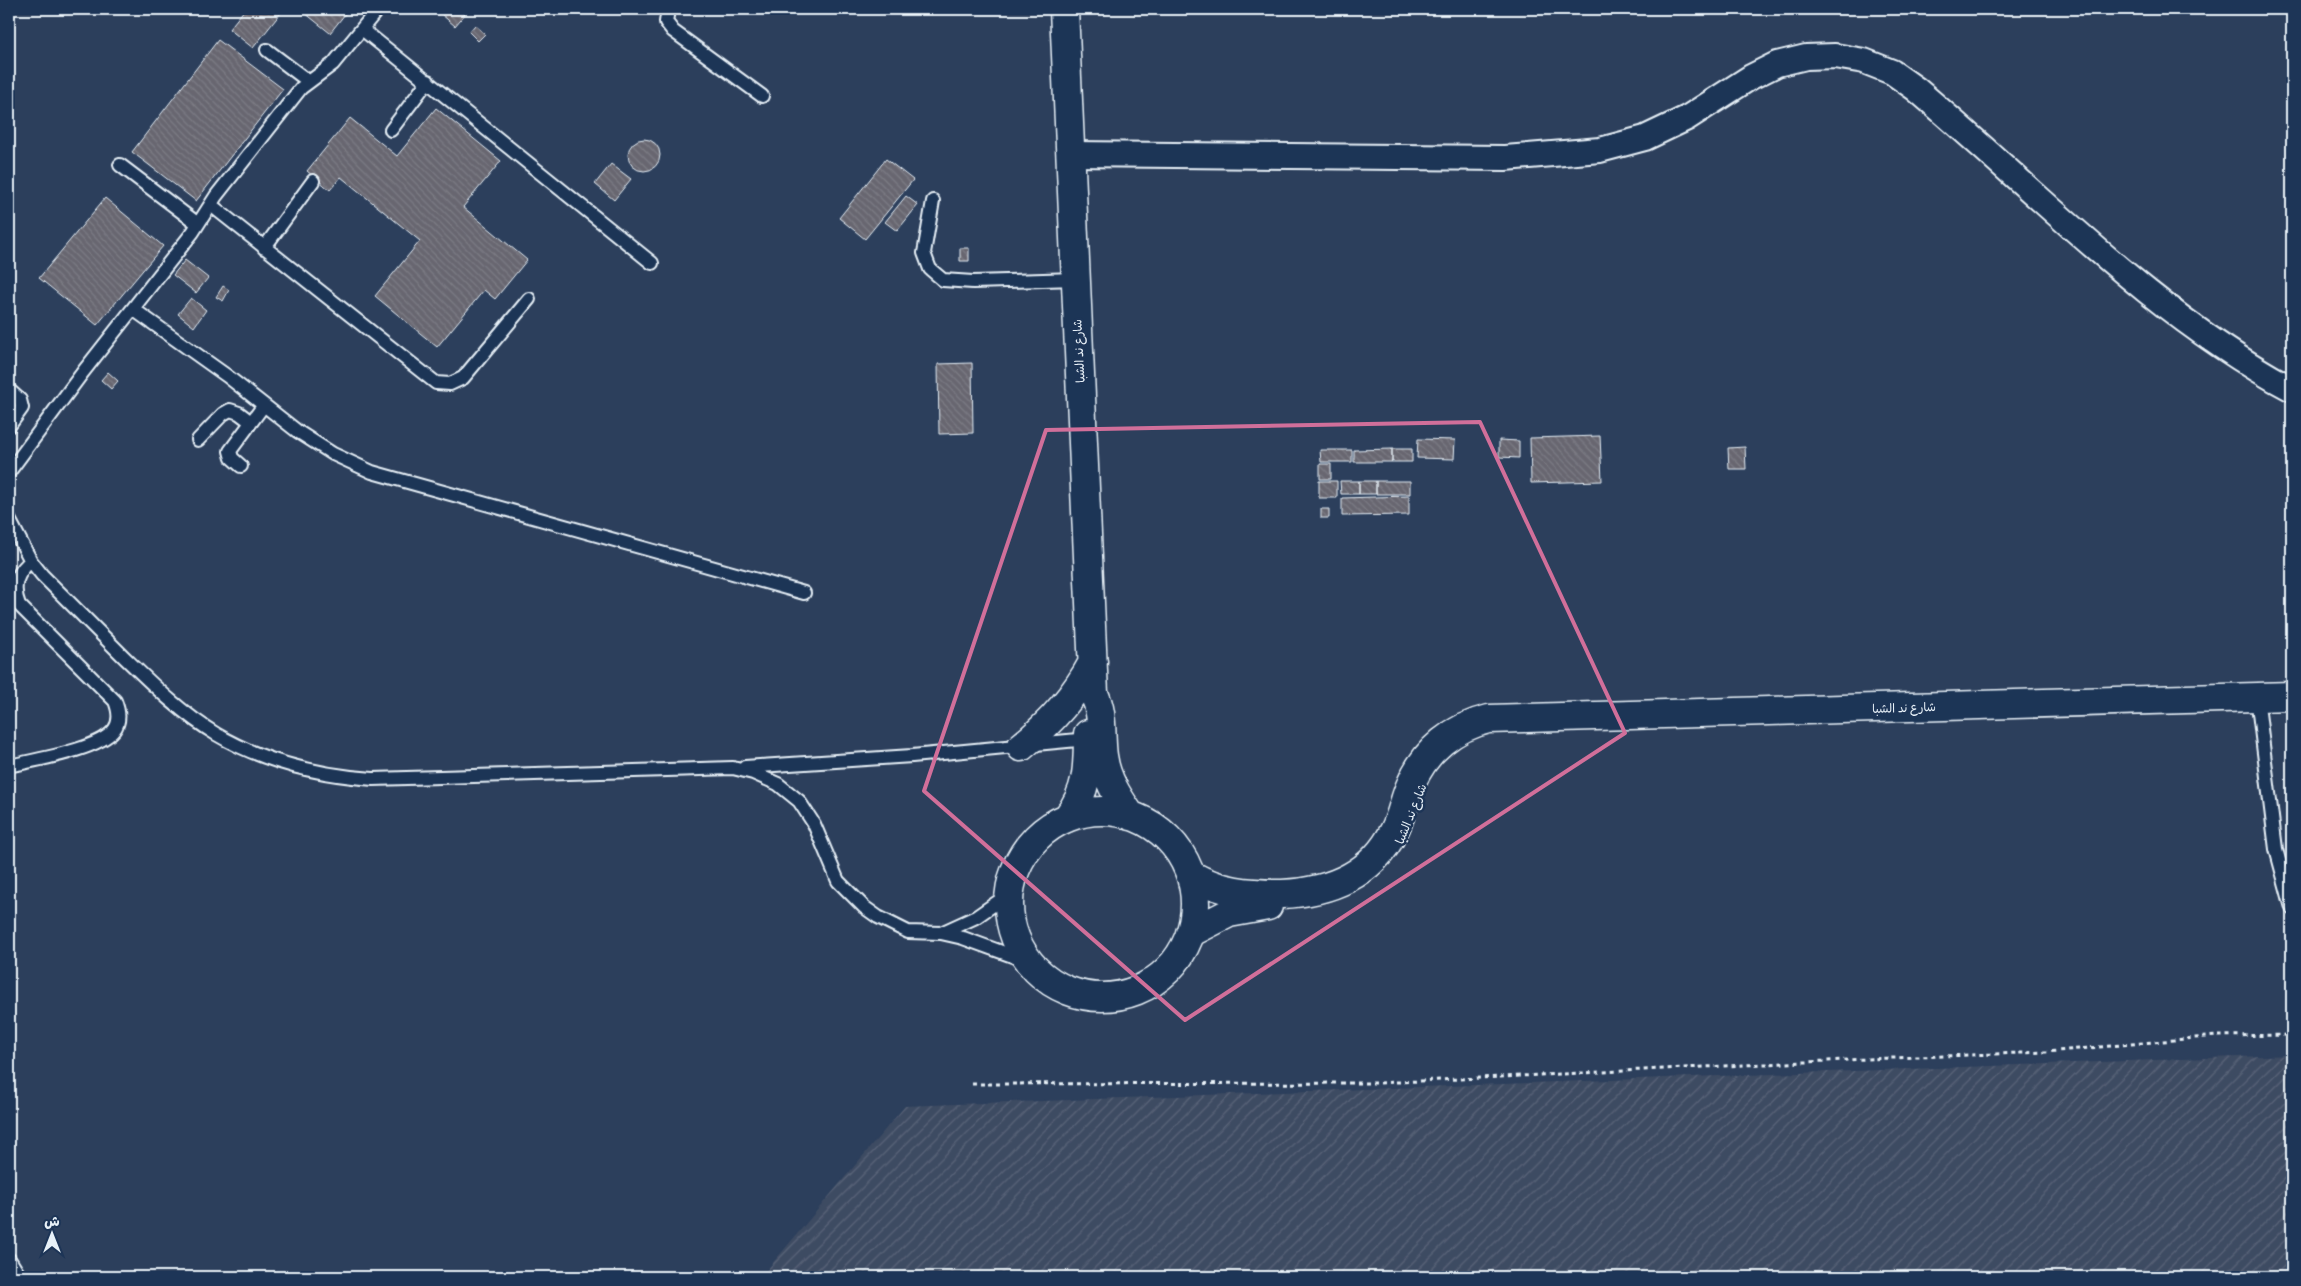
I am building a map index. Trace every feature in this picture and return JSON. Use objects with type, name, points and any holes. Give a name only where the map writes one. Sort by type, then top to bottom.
[{"type":"main road","name":"شارع ند الشبا","points":[[1064,9],[1094,694],[1100,710],[1106,772],[1112,788],[1131,816]]},
{"type":"main road","points":[[1021,747],[1041,730],[1066,704],[1083,681],[1093,662]]},
{"type":"main road","name":"شارع ند الشبا","points":[[1067,818],[1082,794],[1086,780],[1089,710],[1094,694]]},
{"type":"main road","name":"شارع ند الشبا","points":[[1191,875],[1217,888],[1246,894],[1307,892],[1337,884],[1364,868],[1385,846],[1400,818],[1416,772],[1436,747],[1468,725],[1494,719],[2292,696]]},
{"type":"main road","name":"شارع ند الشبا","points":[[1190,933],[1229,912],[1252,907],[1326,899],[1341,895],[1368,880],[1391,858],[1400,846],[1407,832],[1421,789],[1438,761],[1458,743],[1515,719]]},
{"type":"main road","points":[[1099,811],[1131,816],[1156,829],[1168,838],[1191,875],[1195,904],[1190,933],[1181,952],[1167,970],[1144,987],[1116,996],[1088,996],[1061,988],[1029,962],[1012,930],[1009,894],[1016,866],[1032,842],[1054,824],[1067,818],[1099,811]]},
{"type":"street","points":[[1071,154],[1505,158],[1600,150],[1644,138],[1686,118],[1751,77],[1778,64],[1806,57],[1835,56],[1864,61],[1892,72],[1916,89],[2082,236],[2172,311],[2210,340],[2292,389]]},
{"type":"lane","points":[[11,465],[308,81],[333,64],[378,9]]},
{"type":"lane","points":[[668,9],[666,16],[669,27],[762,96]]},
{"type":"lane","points":[[362,29],[652,263]]},
{"type":"lane","points":[[267,50],[308,81]]},
{"type":"lane","points":[[391,130],[428,82]]},
{"type":"lane","points":[[120,165],[198,224]]},
{"type":"lane","points":[[264,248],[313,181]]},
{"type":"lane","points":[[933,201],[924,253],[930,269],[943,280],[973,282],[1076,279]]},
{"type":"lane","points":[[211,205],[429,380],[442,384],[450,384],[463,378],[529,299]]},
{"type":"lane","points":[[133,308],[315,443],[372,472],[804,593]]},
{"type":"lane","points":[[9,390],[20,400],[22,408],[9,426]]},
{"type":"lane","points":[[241,466],[232,458],[230,451],[264,405]]},
{"type":"lane","points":[[198,440],[223,414],[230,410],[239,413],[252,422]]},
{"type":"lane","points":[[9,519],[31,561],[42,575],[164,696],[216,734],[276,762],[340,776],[373,779],[733,768],[1021,747],[1088,739]]},
{"type":"lane","points":[[9,766],[98,742],[114,730],[118,720],[119,710],[115,701],[19,606],[15,586],[20,572],[31,561]]},
{"type":"lane","points":[[2257,697],[2276,849],[2292,908]]},
{"type":"lane","points":[[733,768],[753,773],[778,784],[799,801],[814,824],[838,881],[864,907],[885,922],[908,932],[940,933],[986,945],[1029,962]]},
{"type":"lane","points":[[940,933],[976,917],[1009,894]]},
{"type":"lane","points":[[9,1259],[20,1277]]},
{"type":"path","points":[[972,1084],[1378,1083],[1867,1058],[2046,1052],[2217,1036],[2292,1035]]},
{"type":"highlighted area","points":[[1480,422],[1625,733],[1185,1020],[924,791],[1046,430]]},
{"type":"shaded area","points":[[2292,1055],[2292,1277],[761,1277],[905,1106]]},
{"type":"building","points":[[245,9],[284,9],[253,48],[229,29]]},
{"type":"building","points":[[300,9],[349,9],[330,33]]},
{"type":"building","points":[[429,9],[442,9],[437,15]]},
{"type":"building","points":[[446,9],[461,9],[466,13],[455,26],[441,14]]},
{"type":"building","points":[[475,25],[485,34],[478,41],[469,32]]},
{"type":"building","points":[[218,40],[283,89],[196,201],[132,152]]},
{"type":"building","points":[[436,108],[501,161],[463,207],[527,260],[495,299],[484,290],[437,347],[375,296],[420,241],[341,177],[330,190],[307,171],[350,118],[397,156]]},
{"type":"building","points":[[644,139],[650,140],[655,144],[659,149],[659,161],[655,166],[650,170],[644,171],[638,170],[633,166],[629,161],[628,155],[629,149],[633,144],[638,140]]},
{"type":"building","points":[[886,159],[913,180],[865,239],[839,218]]},
{"type":"building","points":[[611,164],[631,179],[614,200],[595,184]]},
{"type":"building","points":[[906,196],[918,205],[897,231],[885,222]]},
{"type":"building","points":[[105,198],[163,246],[97,325],[39,278]]},
{"type":"building","points":[[960,248],[969,248],[969,261],[960,261]]},
{"type":"building","points":[[185,260],[208,278],[196,293],[173,275]]},
{"type":"building","points":[[223,286],[229,290],[223,301],[216,297]]},
{"type":"building","points":[[191,298],[206,310],[194,327],[178,314]]},
{"type":"building","points":[[972,363],[973,433],[939,434],[938,364]]},
{"type":"building","points":[[108,372],[118,381],[111,389],[101,380]]},
{"type":"building","points":[[1600,436],[1602,481],[1531,483],[1530,438]]},
{"type":"building","points":[[1418,439],[1455,440],[1454,459],[1417,458]]},
{"type":"building","points":[[1499,440],[1519,441],[1519,458],[1499,457]]},
{"type":"building","points":[[1745,447],[1746,469],[1729,469],[1728,448]]},
{"type":"building","points":[[1392,449],[1412,449],[1412,462],[1392,462]]},
{"type":"building","points":[[1392,449],[1392,462],[1354,462],[1354,450]]},
{"type":"building","points":[[1320,450],[1352,450],[1352,462],[1321,462]]},
{"type":"building","points":[[1320,464],[1331,464],[1331,479],[1320,479]]},
{"type":"building","points":[[1319,481],[1337,481],[1337,498],[1319,498]]},
{"type":"building","points":[[1340,481],[1359,481],[1359,494],[1341,494]]},
{"type":"building","points":[[1359,481],[1376,481],[1376,494],[1359,494]]},
{"type":"building","points":[[1376,481],[1410,481],[1410,494],[1376,494]]},
{"type":"building","points":[[1409,496],[1409,515],[1342,516],[1342,498]]},
{"type":"building","points":[[1321,509],[1329,509],[1329,518],[1321,518]]}]
